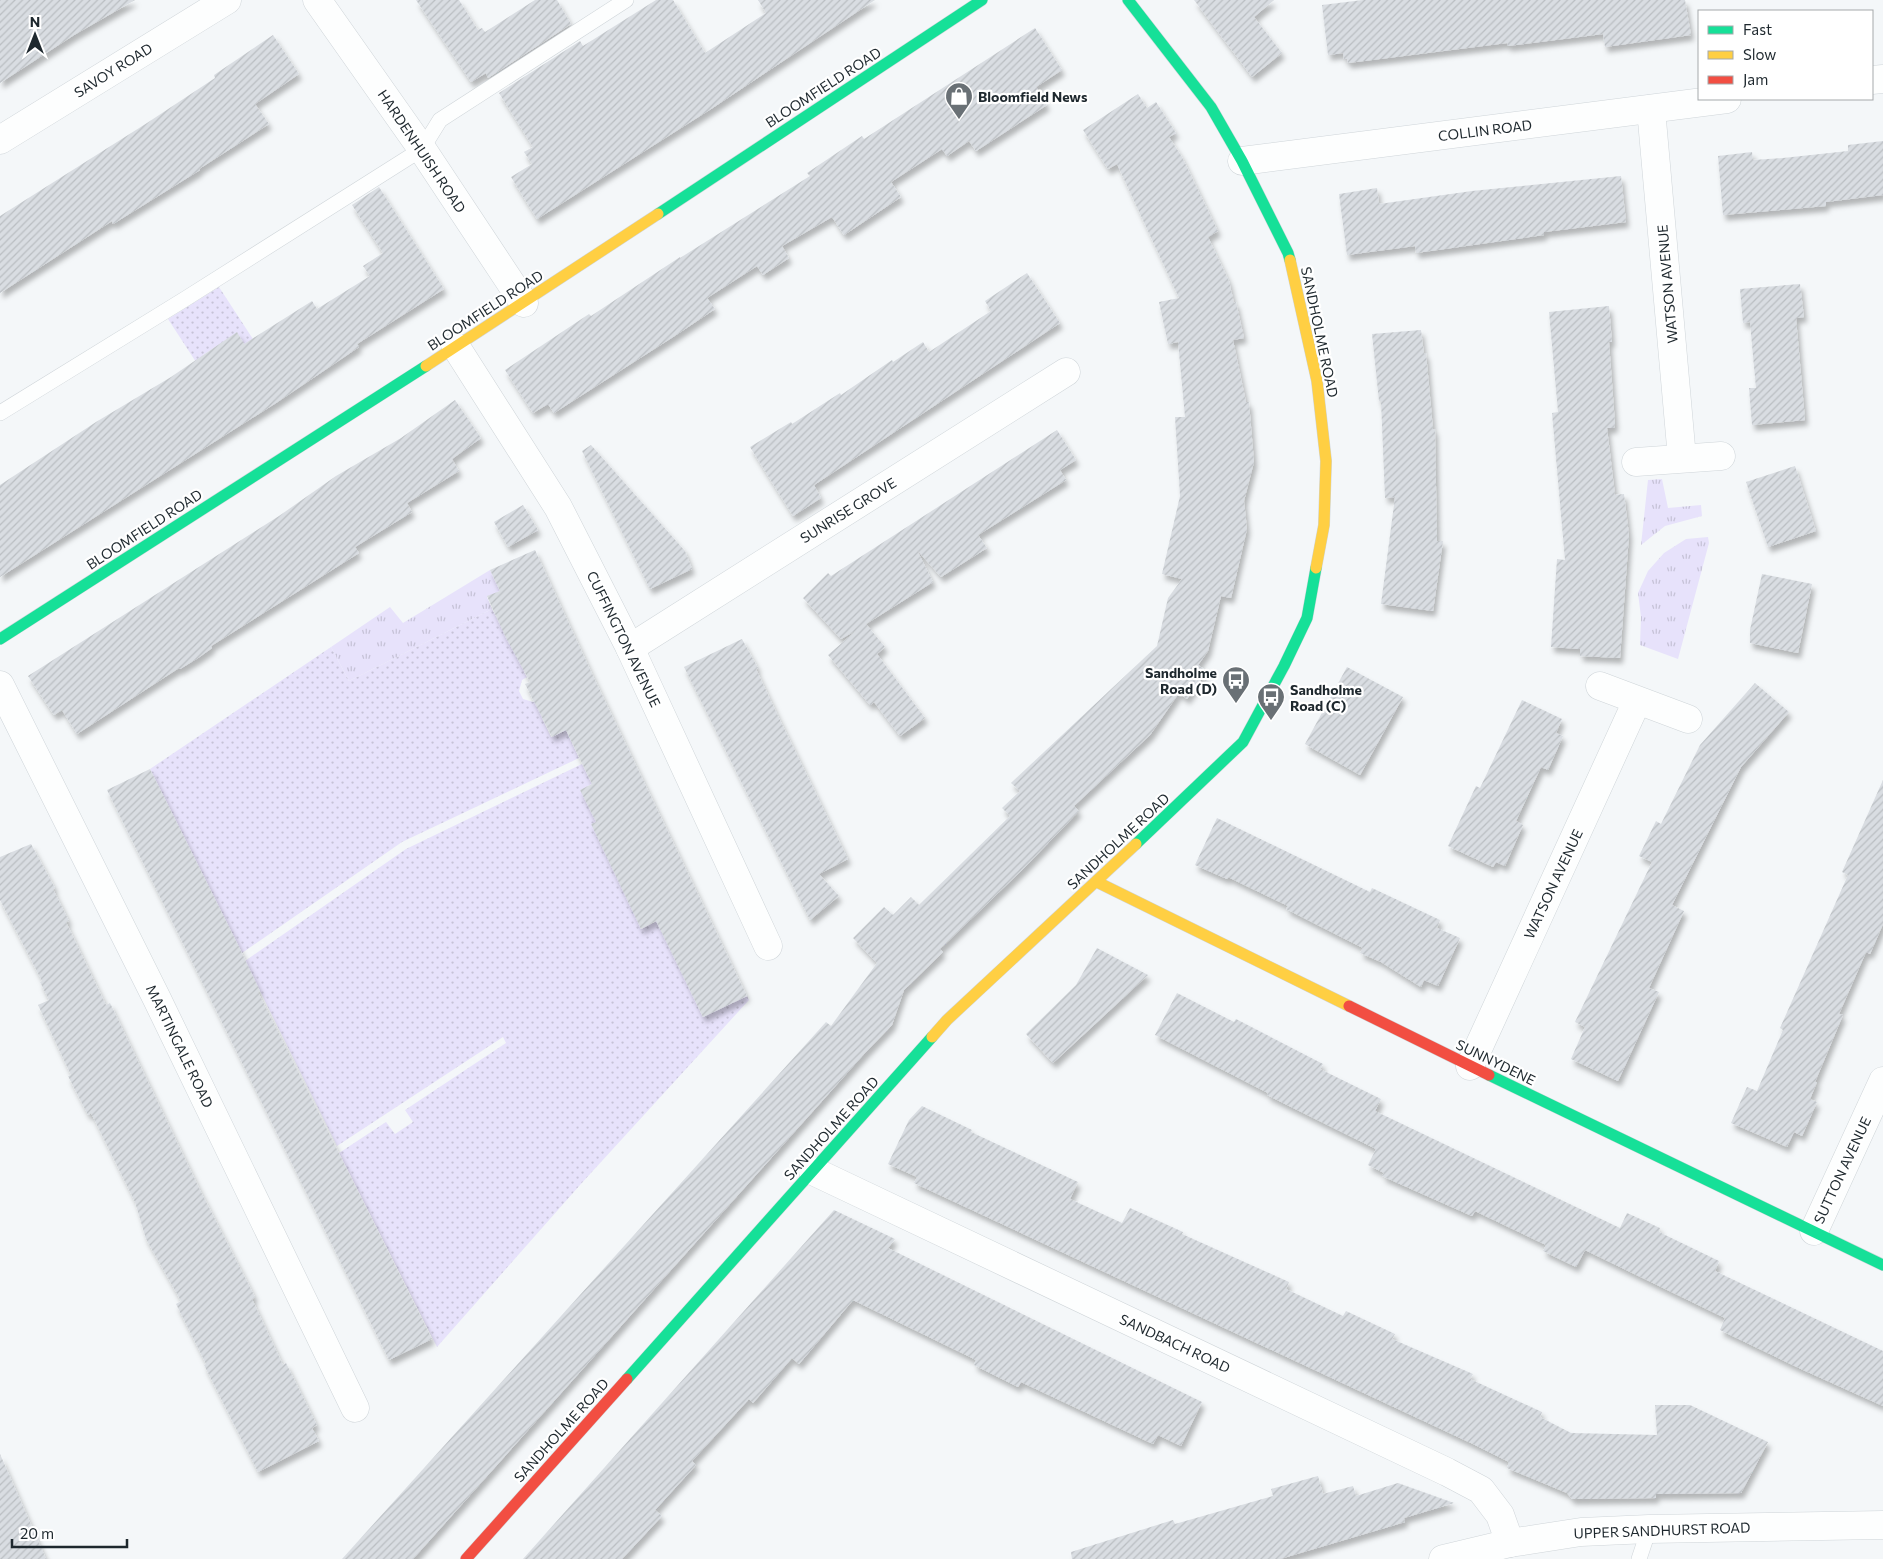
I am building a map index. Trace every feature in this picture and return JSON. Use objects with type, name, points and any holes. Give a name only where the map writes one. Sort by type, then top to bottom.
[{"type":"street","name":"SAVOY ROAD","points":[[0,140],[227,0]]},
{"type":"street","name":"HARDENHUISH ROAD","points":[[318,0],[422,148],[524,303]]},
{"type":"street","name":"BLOOMFIELD ROAD","points":[[0,639],[524,303],[982,0]]},
{"type":"street","name":"SANDHOLME ROAD","points":[[466,1559],[947,1020],[1097,882],[1243,742],[1284,666],[1307,618],[1324,525],[1326,461],[1317,381],[1288,253],[1242,161],[1211,107],[1128,0]]},
{"type":"street","name":"COLLIN ROAD","points":[[1242,161],[1720,100]]},
{"type":"street","name":"WATSON AVENUE","points":[[1651,109],[1682,458]]},
{"type":"street","name":"CUFFINGTON AVENUE","points":[[456,346],[558,507],[630,648],[768,946]]},
{"type":"street","name":"SUNRISE GROVE","points":[[630,648],[1066,372]]},
{"type":"street","points":[[1636,462],[1721,456]]},
{"type":"street","name":"MARTINGALE ROAD","points":[[0,685],[157,999],[356,1408]]},
{"type":"street","points":[[1600,686],[1688,719]]},
{"type":"street","name":"WATSON AVENUE","points":[[1470,1066],[1637,701]]},
{"type":"street","name":"SUNNYDENE","points":[[1097,882],[1470,1066],[1883,1265]]},
{"type":"street","name":"SUTTON AVENUE","points":[[1814,1231],[1883,1081]]},
{"type":"street","name":"SANDBACH ROAD","points":[[813,1170],[1481,1490],[1500,1515],[1510,1543]]},
{"type":"street","name":"UPPER SANDHURST ROAD","points":[[1443,1559],[1510,1543],[1581,1532],[1883,1525]]},
{"type":"lane","points":[[0,414],[422,148],[440,120],[626,0]]},
{"type":"lane","points":[[1640,1559],[1649,1529]]},
{"type":"green space","points":[[219,287],[260,350],[251,355],[237,333],[203,355],[217,377],[209,382],[168,319]]},
{"type":"green space","points":[[1662,479],[1668,508],[1701,505],[1702,516],[1665,526],[1641,545],[1648,480]]},
{"type":"green space","points":[[1708,537],[1709,543],[1678,659],[1640,645],[1641,617],[1638,593],[1648,571],[1664,553],[1686,539]]},
{"type":"green space","points":[[490,570],[500,591],[487,597],[492,609],[349,681],[331,647],[390,607],[403,623]]},
{"type":"green space","points":[[492,609],[499,622],[512,616],[535,667],[524,672],[527,677],[522,680],[519,691],[523,699],[533,702],[549,694],[542,718],[551,737],[566,730],[579,758],[402,842],[242,953],[150,769],[331,647],[349,681]]},
{"type":"green space","points":[[582,764],[592,784],[581,790],[592,814],[604,809],[641,929],[657,921],[703,1017],[747,996],[749,1000],[580,1185],[437,1347],[339,1153],[386,1122],[395,1134],[413,1122],[405,1110],[506,1043],[503,1037],[337,1146],[245,961],[406,849]]},
{"type":"building","points":[[0,0],[135,0],[74,35],[0,83]]},
{"type":"building","points":[[416,0],[459,0],[478,30],[482,28],[485,32],[535,0],[557,0],[571,24],[488,78],[486,73],[471,82]]},
{"type":"building","points":[[656,0],[673,0],[705,53],[766,13],[758,0],[875,0],[711,109],[537,219],[511,177],[532,164],[524,152],[533,147],[499,93],[580,41],[583,46]]},
{"type":"building","points":[[1194,0],[1274,0],[1254,17],[1282,53],[1252,77]]},
{"type":"building","points":[[1363,0],[1685,0],[1691,35],[1605,47],[1603,34],[1508,46],[1507,43],[1348,63],[1347,59],[1344,59],[1343,53],[1328,55],[1322,5]]},
{"type":"building","points":[[1035,28],[1062,70],[1036,87],[1047,105],[976,151],[969,141],[947,156],[942,149],[891,182],[901,197],[844,235],[832,217],[782,246],[789,258],[763,275],[757,266],[707,298],[715,309],[673,337],[554,413],[548,404],[533,413],[505,370],[589,314],[591,316],[680,257],[810,176],[807,173],[862,136],[864,139]]},
{"type":"building","points":[[273,35],[299,74],[255,104],[269,124],[200,170],[113,224],[112,221],[0,293],[0,216],[215,78],[214,75]]},
{"type":"building","points":[[1138,94],[1147,108],[1156,102],[1176,133],[1169,137],[1182,157],[1218,231],[1208,237],[1229,281],[1244,338],[1233,340],[1246,402],[1249,402],[1254,462],[1244,501],[1247,529],[1231,598],[1221,596],[1208,651],[1198,665],[1207,671],[1187,699],[1179,693],[1150,735],[1074,806],[1079,811],[1024,868],[940,949],[943,952],[904,990],[892,1025],[413,1559],[342,1559],[826,1022],[831,1026],[877,963],[853,938],[884,907],[893,915],[911,897],[919,905],[1010,816],[1002,808],[1020,791],[1011,783],[1157,646],[1168,598],[1182,579],[1162,574],[1180,496],[1175,417],[1185,417],[1178,342],[1168,344],[1159,302],[1179,298],[1117,164],[1108,169],[1083,130]]},
{"type":"building","points":[[1883,141],[1883,195],[1826,202],[1826,206],[1723,215],[1718,156],[1752,152],[1753,160],[1783,158],[1848,151],[1848,145]]},
{"type":"building","points":[[1621,176],[1626,222],[1544,232],[1544,235],[1416,253],[1415,246],[1347,255],[1339,194],[1377,188],[1379,204],[1472,191]]},
{"type":"building","points":[[379,187],[444,289],[357,344],[359,347],[276,403],[0,577],[0,485],[96,422],[171,377],[237,332],[244,344],[312,301],[317,309],[370,276],[363,266],[383,253],[352,205]]},
{"type":"building","points":[[1027,273],[1060,323],[814,485],[821,498],[793,516],[750,447],[791,422],[792,424],[840,393],[841,395],[892,360],[893,362],[923,342],[929,352],[991,311],[985,301]]},
{"type":"building","points":[[1800,284],[1804,317],[1796,318],[1805,420],[1752,425],[1749,388],[1756,388],[1750,322],[1743,323],[1740,289]]},
{"type":"building","points":[[1609,306],[1612,342],[1609,342],[1615,424],[1614,428],[1607,428],[1615,495],[1624,494],[1629,535],[1620,658],[1580,656],[1580,649],[1551,647],[1557,559],[1565,560],[1552,413],[1558,412],[1549,312]]},
{"type":"building","points":[[1421,330],[1424,354],[1426,353],[1433,429],[1435,429],[1437,541],[1443,541],[1433,611],[1381,604],[1395,497],[1385,498],[1381,401],[1379,401],[1372,334]]},
{"type":"building","points":[[455,400],[481,438],[452,459],[459,471],[407,503],[412,512],[355,547],[359,553],[211,646],[212,648],[198,658],[179,668],[77,734],[62,710],[54,715],[28,676],[279,516],[336,476],[401,438]]},
{"type":"building","points":[[1057,430],[1076,460],[1060,470],[1066,480],[978,535],[987,548],[941,577],[917,550],[933,582],[866,624],[885,647],[877,654],[925,718],[900,736],[874,702],[870,705],[828,655],[857,630],[841,639],[803,598],[828,573],[831,576]]},
{"type":"building","points":[[591,445],[685,551],[692,569],[650,589],[582,451]]},
{"type":"building","points":[[1795,466],[1816,531],[1768,547],[1746,482]]},
{"type":"building","points":[[523,505],[538,530],[508,547],[494,522]]},
{"type":"building","points":[[535,550],[594,678],[747,996],[703,1017],[656,921],[641,929],[591,824],[596,822],[580,790],[592,784],[566,730],[552,737],[525,684],[530,682],[505,636],[487,596],[500,591],[490,570]]},
{"type":"building","points":[[1762,574],[1812,584],[1798,653],[1750,643],[1750,630]]},
{"type":"building","points":[[742,639],[758,668],[756,669],[778,716],[848,859],[819,874],[839,896],[810,920],[684,667]]},
{"type":"building","points":[[1347,667],[1403,697],[1360,775],[1305,744]]},
{"type":"building","points":[[1755,683],[1789,712],[1741,767],[1672,905],[1684,911],[1649,988],[1659,992],[1618,1081],[1571,1059],[1585,1027],[1575,1022],[1652,862],[1639,856],[1656,821],[1661,824],[1700,745]]},
{"type":"building","points":[[1522,700],[1562,719],[1556,733],[1563,736],[1548,770],[1541,767],[1516,821],[1523,825],[1505,866],[1496,862],[1493,867],[1448,846],[1476,786],[1480,788]]},
{"type":"building","points":[[150,769],[239,947],[260,991],[258,992],[432,1339],[389,1360],[107,790]]},
{"type":"building","points":[[1883,780],[1883,924],[1870,954],[1866,952],[1839,1014],[1843,1015],[1815,1082],[1817,1082],[1810,1099],[1817,1102],[1802,1136],[1794,1132],[1787,1147],[1731,1123],[1747,1087],[1757,1091],[1783,1030],[1780,1028],[1848,875],[1842,872]]},
{"type":"building","points":[[1217,818],[1370,892],[1372,888],[1440,920],[1437,928],[1460,938],[1438,986],[1424,980],[1421,987],[1381,962],[1360,953],[1363,948],[1286,909],[1288,906],[1228,877],[1227,879],[1195,865]]},
{"type":"building","points":[[31,844],[55,888],[53,889],[69,921],[66,922],[106,1005],[110,1003],[201,1192],[255,1297],[252,1299],[283,1365],[286,1363],[317,1425],[312,1428],[319,1441],[258,1472],[204,1365],[206,1364],[176,1304],[181,1301],[146,1239],[135,1202],[91,1113],[88,1115],[68,1076],[71,1075],[38,1005],[49,1000],[40,982],[42,981],[0,900],[0,857]]},
{"type":"building","points":[[1097,948],[1148,975],[1053,1063],[1026,1034],[1076,985]]},
{"type":"building","points":[[1177,993],[1234,1022],[1236,1019],[1323,1064],[1320,1069],[1381,1099],[1375,1111],[1620,1228],[1627,1213],[1660,1228],[1659,1232],[1719,1261],[1715,1271],[1883,1351],[1883,1406],[1720,1330],[1725,1318],[1585,1250],[1576,1267],[1543,1251],[1546,1245],[1475,1211],[1472,1216],[1382,1176],[1384,1173],[1368,1165],[1376,1149],[1267,1095],[1268,1093],[1155,1035]]},
{"type":"building","points":[[922,1106],[972,1130],[971,1132],[1078,1182],[1070,1199],[1122,1223],[1130,1208],[1183,1232],[1182,1234],[1289,1282],[1286,1289],[1343,1316],[1346,1311],[1395,1334],[1392,1339],[1473,1374],[1470,1379],[1542,1412],[1540,1417],[1571,1433],[1657,1435],[1655,1405],[1690,1405],[1768,1442],[1741,1493],[1656,1494],[1656,1498],[1572,1499],[1567,1493],[1507,1468],[1509,1462],[1473,1444],[914,1183],[917,1177],[888,1164],[909,1120]]},
{"type":"building","points":[[834,1210],[895,1239],[888,1248],[1202,1402],[1181,1446],[1158,1435],[1153,1444],[1021,1382],[1018,1387],[974,1365],[976,1360],[853,1300],[799,1364],[792,1358],[753,1403],[749,1399],[692,1461],[696,1465],[655,1510],[662,1516],[622,1559],[523,1559]]},
{"type":"building","points":[[0,1454],[40,1545],[46,1559],[0,1559]]},
{"type":"building","points":[[1318,1476],[1323,1494],[1353,1486],[1356,1496],[1398,1483],[1454,1503],[1404,1518],[1405,1522],[1280,1559],[1072,1559],[1071,1552],[1173,1520],[1175,1524],[1273,1496],[1271,1489]]},
{"type":"traffic: fast","points":[[658,214],[982,0]]},
{"type":"traffic: fast","points":[[1128,0],[1211,107],[1242,161],[1290,260]]},
{"type":"traffic: fast","points":[[0,639],[426,366]]},
{"type":"traffic: fast","points":[[1136,844],[1243,742],[1284,666],[1307,618],[1316,568]]},
{"type":"traffic: fast","points":[[627,1379],[932,1037]]},
{"type":"traffic: fast","points":[[1489,1075],[1883,1265]]},
{"type":"traffic: slow","points":[[426,366],[658,214]]},
{"type":"traffic: slow","points":[[1290,260],[1317,381],[1326,461],[1324,525],[1316,568]]},
{"type":"traffic: slow","points":[[932,1037],[947,1020],[1136,844]]},
{"type":"traffic: slow","points":[[1097,882],[1349,1006]]},
{"type":"traffic: jam","points":[[1349,1006],[1489,1075]]},
{"type":"traffic: jam","points":[[466,1559],[627,1379]]},
{"type":"place","name":"Bloomfield News","points":[[959,120]]},
{"type":"place","name":"Sandholme Road (D)","points":[[1236,704]]},
{"type":"place","name":"Sandholme Road (C)","points":[[1271,721]]}]
